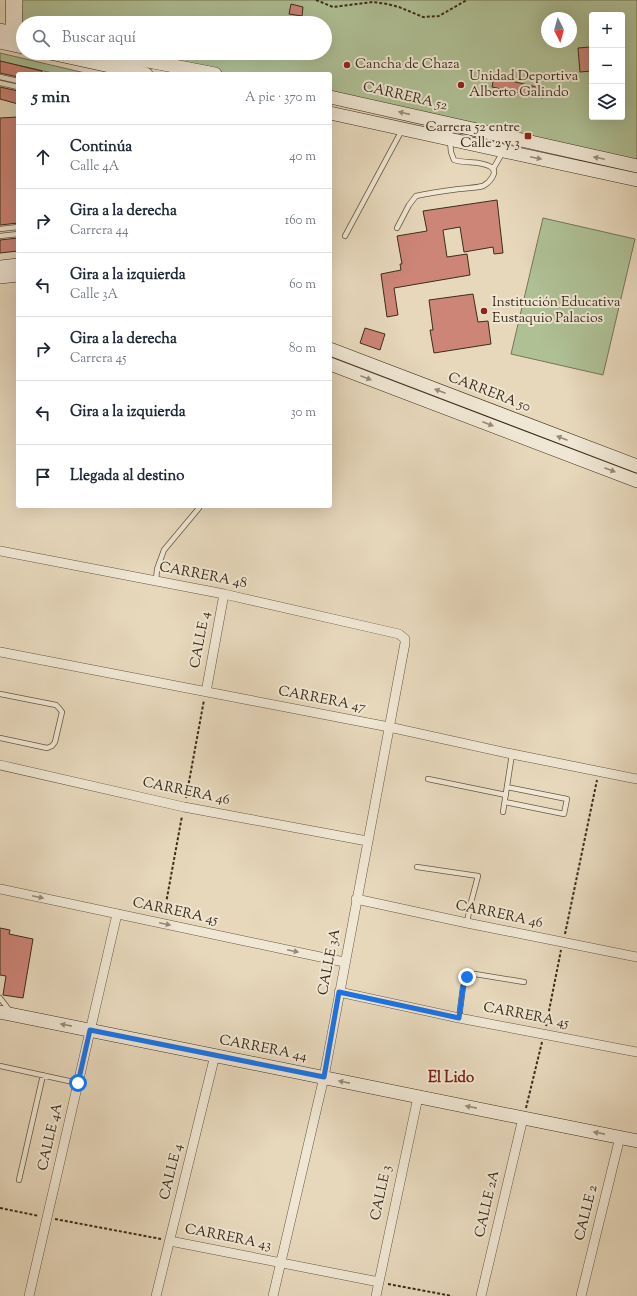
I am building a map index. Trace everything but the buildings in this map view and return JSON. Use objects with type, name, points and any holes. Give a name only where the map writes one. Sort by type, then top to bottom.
[{"type":"street","points":[[12,38],[16,0]]},
{"type":"street","points":[[104,61],[193,72]]},
{"type":"street","points":[[104,61],[140,72]]},
{"type":"street","name":"CARRERA 52","points":[[332,97],[637,166]]},
{"type":"street","points":[[332,113],[637,180]]},
{"type":"street","points":[[0,267],[16,265]]},
{"type":"street","points":[[0,277],[16,275]]},
{"type":"street","name":"CARRERA 50","points":[[332,350],[637,466]]},
{"type":"street","name":"CARRERA 50","points":[[332,365],[637,481]]},
{"type":"street","name":"CARRERA 48","points":[[0,551],[224,594],[399,634]]},
{"type":"street","name":"CALLE 4","points":[[206,692],[224,594]]},
{"type":"street","name":"CALLE 3A","points":[[273,1296],[324,1077],[344,962],[405,643],[405,639],[399,634]]},
{"type":"street","name":"CARRERA 47","points":[[0,652],[389,726],[512,754],[637,779]]},
{"type":"street","name":"CARRERA 46","points":[[0,765],[184,807],[367,841]]},
{"type":"street","name":"CARRERA 45","points":[[0,889],[344,962]]},
{"type":"street","name":"CARRERA 46","points":[[356,899],[467,924],[637,957]]},
{"type":"street","name":"CALLE 4A","points":[[29,1296],[117,914]]},
{"type":"street","name":"CARRERA 45","points":[[339,992],[459,1018],[637,1052]]},
{"type":"street","name":"CARRERA 44","points":[[6,1013],[637,1141]]},
{"type":"street","name":"CALLE 4","points":[[156,1296],[215,1056]]},
{"type":"street","name":"CALLE 3","points":[[376,1296],[418,1097]]},
{"type":"street","name":"CALLE 2A","points":[[481,1296],[523,1118]]},
{"type":"street","name":"CALLE 2","points":[[581,1296],[620,1137]]},
{"type":"street","name":"CARRERA 43","points":[[170,1241],[379,1282]]},
{"type":"lane","points":[[8,0],[12,38]]},
{"type":"lane","points":[[0,77],[16,81]]},
{"type":"lane","points":[[0,83],[16,87]]},
{"type":"lane","points":[[345,236],[403,129]]},
{"type":"lane","points":[[450,139],[451,152],[454,160],[489,166],[493,169]]},
{"type":"lane","points":[[397,228],[416,196],[441,191],[483,186],[491,180],[494,173],[493,169],[502,150]]},
{"type":"lane","points":[[0,229],[16,227]]},
{"type":"lane","points":[[0,236],[16,234]]},
{"type":"lane","points":[[156,581],[157,568],[164,550],[199,508]]},
{"type":"lane","points":[[0,694],[56,705],[62,712],[55,742],[52,746],[47,748],[0,738]]},
{"type":"lane","points":[[503,812],[512,754]]},
{"type":"lane","points":[[428,779],[506,795]]},
{"type":"lane","points":[[505,802],[564,814],[567,799],[507,787]]},
{"type":"lane","points":[[417,867],[478,876],[467,924]]},
{"type":"lane","points":[[459,1018],[463,987],[467,977],[475,974],[524,982]]},
{"type":"lane","points":[[0,998],[6,1013]]},
{"type":"lane","points":[[0,1066],[78,1083]]},
{"type":"lane","points":[[19,1180],[43,1075]]},
{"type":"path","points":[[316,0],[333,7],[373,2],[387,4],[424,17],[439,16],[467,0]]},
{"type":"path","name":"CARRERA 43","points":[[0,1208],[170,1241]]},
{"type":"path","points":[[379,1282],[452,1296]]},
{"type":"green space","name":"Unidad Deportiva Alberto Galindo","points":[[16,0],[637,0],[637,166],[332,97],[332,72],[205,72],[143,60],[332,60],[332,16],[19,16]]},
{"type":"green space","points":[[0,53],[16,57],[16,60],[30,60],[81,72],[48,72],[0,61]]},
{"type":"green space","points":[[543,218],[635,239],[603,375],[511,354]]},
{"type":"place","name":"Cancha de Chaza","points":[[347,65]]},
{"type":"place","name":"Unidad Deportiva Alberto Galindo","points":[[461,85]]},
{"type":"place","name":"Carrera 52 entre Calle 2 y 3","points":[[528,136]]},
{"type":"place","name":"Institución Educativa Eustaquio Palacios","points":[[484,311]]},
{"type":"district","name":"El Lido","points":[[451,1078]]},
{"type":"route","points":[[78,1083],[90,1030],[324,1077],[324,1069],[339,992],[459,1018],[463,987],[467,977]]}]
